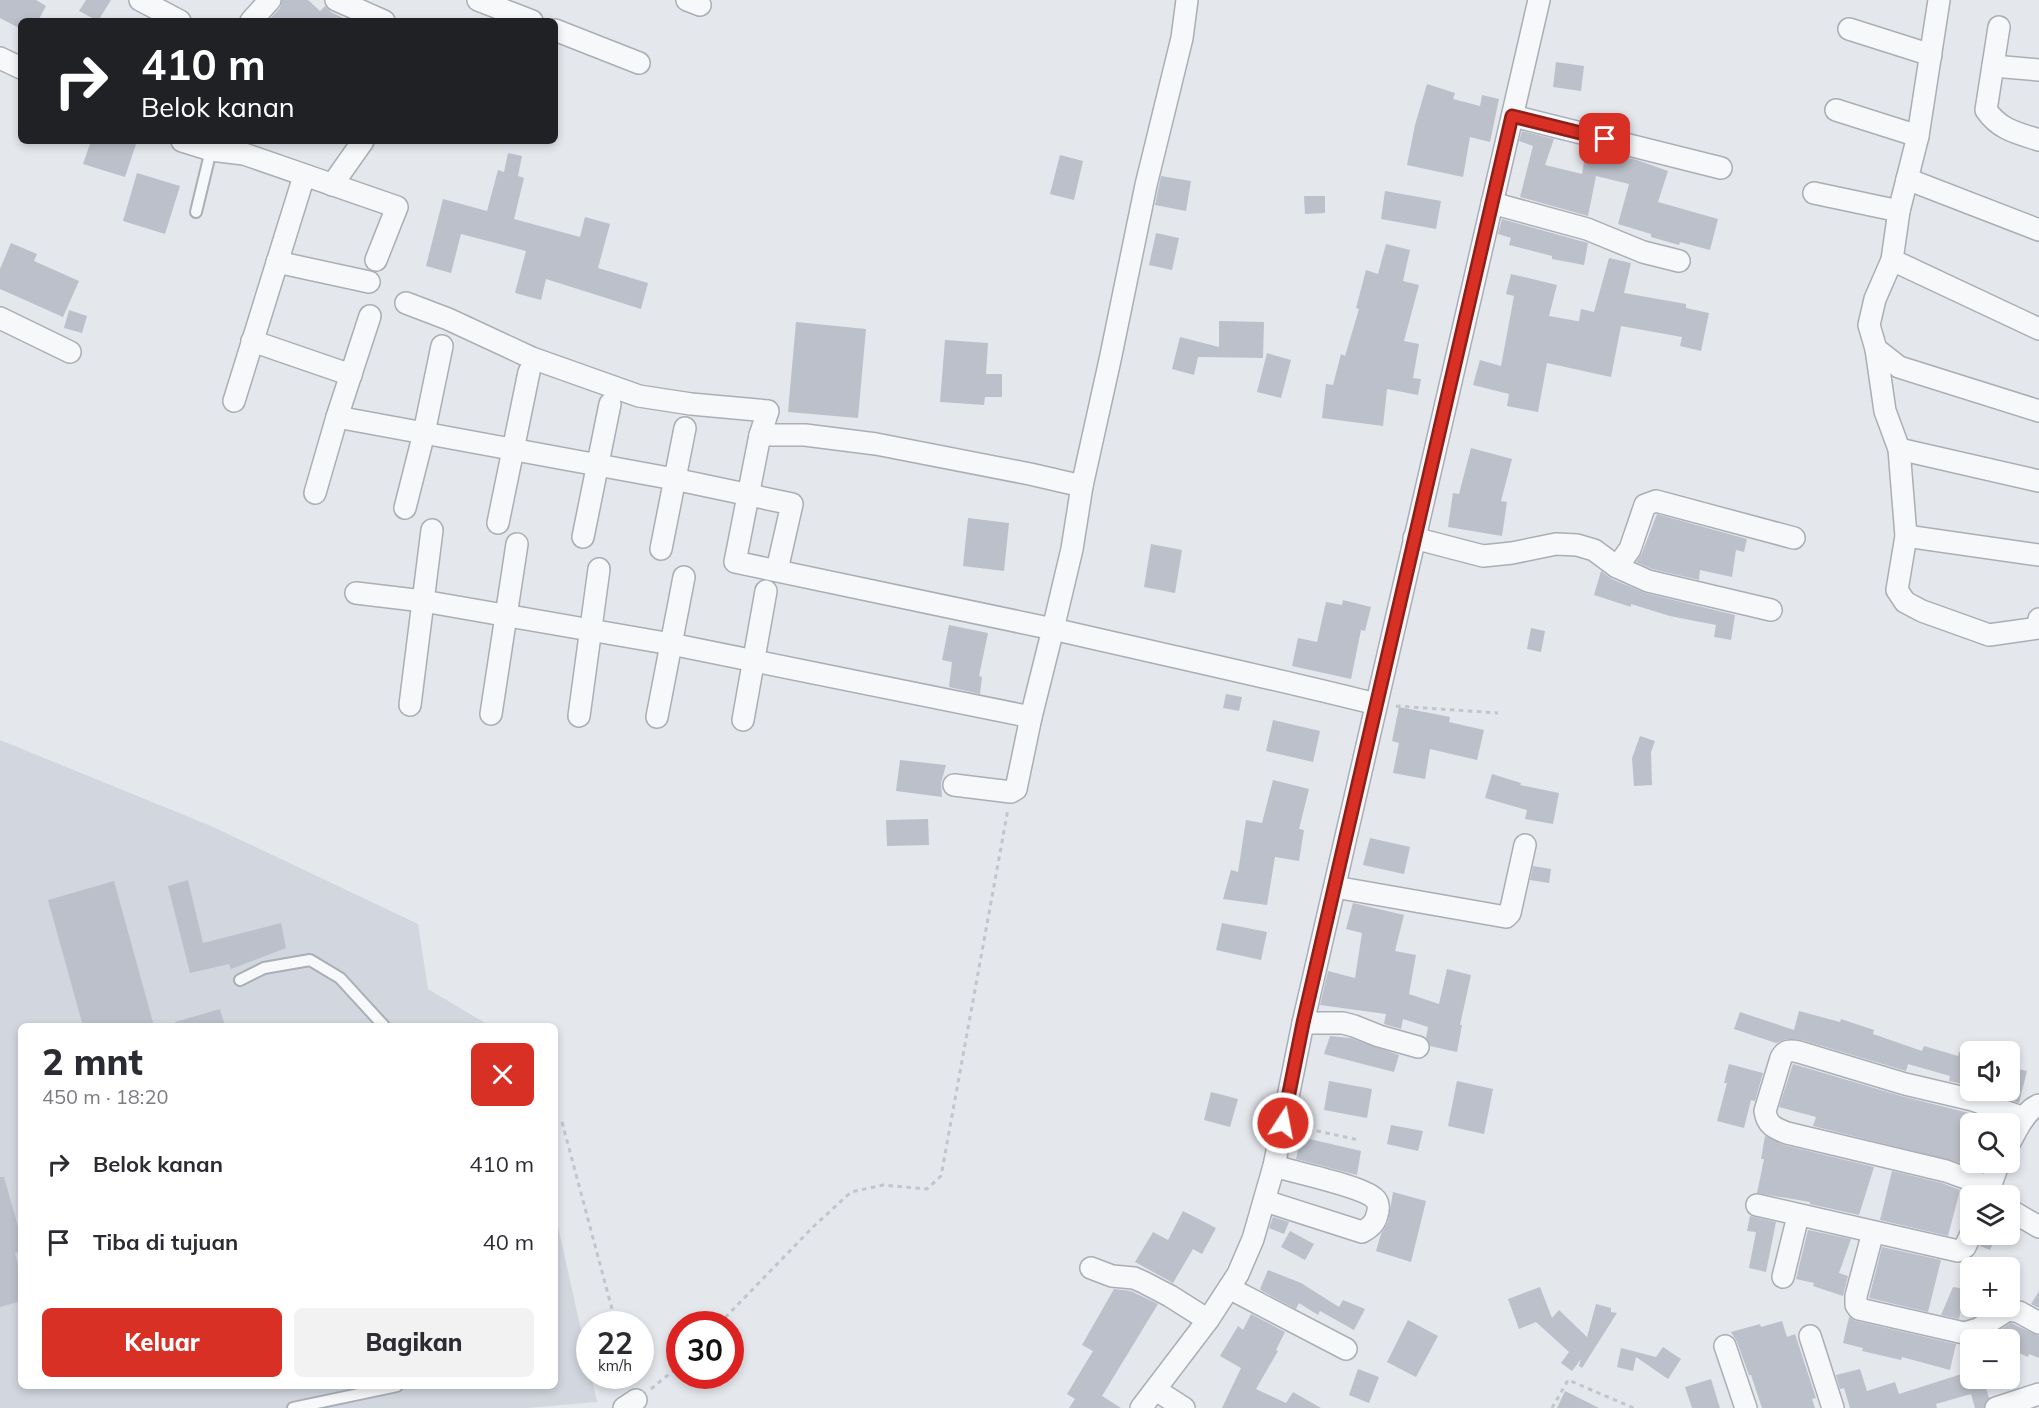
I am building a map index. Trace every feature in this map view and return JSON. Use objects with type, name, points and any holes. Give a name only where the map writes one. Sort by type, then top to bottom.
[{"type":"street","points":[[140,0],[174,18]]},
{"type":"street","points":[[254,18],[270,0]]},
{"type":"street","points":[[336,0],[373,18]]},
{"type":"street","points":[[478,0],[524,18]]},
{"type":"street","points":[[954,785],[1011,792],[1019,783],[1031,717],[1072,549],[1082,486],[1146,185],[1182,38],[1187,0]]},
{"type":"street","points":[[1141,1408],[1208,1320],[1238,1274],[1253,1239],[1265,1201],[1303,1023],[1539,0]]},
{"type":"street","points":[[1939,0],[1918,136],[1899,211],[1892,260],[1875,299],[1869,325],[1876,349],[1885,411],[1899,449],[1906,536],[1897,590],[1905,602],[1922,611],[1989,635],[2038,628],[2039,619]]},
{"type":"street","points":[[2000,27],[1986,110],[2004,129],[2039,140]]},
{"type":"street","points":[[1849,29],[1930,55]]},
{"type":"street","points":[[558,31],[639,63]]},
{"type":"street","points":[[0,58],[18,67]]},
{"type":"street","points":[[1993,66],[2039,70]]},
{"type":"street","points":[[1836,110],[1918,136]]},
{"type":"street","points":[[1512,116],[1721,168]]},
{"type":"street","points":[[192,144],[211,150],[250,147],[304,176],[397,207],[376,260]]},
{"type":"street","points":[[332,185],[361,144]]},
{"type":"street","points":[[234,401],[304,176]]},
{"type":"street","points":[[1907,179],[2039,230]]},
{"type":"street","points":[[1814,193],[1899,211]]},
{"type":"street","points":[[1492,203],[1587,229],[1643,252],[1679,261]]},
{"type":"street","points":[[1892,260],[2039,328]]},
{"type":"street","points":[[277,262],[369,282]]},
{"type":"street","points":[[406,303],[448,319],[532,358],[639,396],[691,404],[768,411],[760,435],[735,562],[1053,629],[1312,687],[1376,704]]},
{"type":"street","points":[[315,493],[370,316]]},
{"type":"street","points":[[0,318],[70,352]]},
{"type":"street","points":[[252,341],[351,375]]},
{"type":"street","points":[[405,508],[424,433],[442,346]]},
{"type":"street","points":[[1876,349],[1899,367],[2039,411]]},
{"type":"street","points":[[498,523],[528,372]]},
{"type":"street","points":[[583,537],[610,404]]},
{"type":"street","points":[[337,417],[750,493],[792,504],[777,570]]},
{"type":"street","points":[[661,549],[685,428]]},
{"type":"street","points":[[760,435],[805,435],[876,444],[1082,486]]},
{"type":"street","points":[[1899,449],[2039,481]]},
{"type":"street","points":[[1617,567],[1630,549],[1646,505],[1656,501],[1794,538]]},
{"type":"street","points":[[410,705],[432,530]]},
{"type":"street","points":[[1906,536],[2039,555]]},
{"type":"street","points":[[1414,538],[1483,556],[1557,544],[1577,544],[1604,556],[1617,567],[1648,581],[1772,610]]},
{"type":"street","points":[[491,714],[508,615],[517,544]]},
{"type":"street","points":[[579,716],[599,569]]},
{"type":"street","points":[[657,717],[684,577]]},
{"type":"street","points":[[743,720],[766,591]]},
{"type":"street","points":[[356,593],[423,600],[671,644],[1031,717]]},
{"type":"street","points":[[1335,887],[1506,917],[1510,913],[1525,845]]},
{"type":"street","points":[[1303,1023],[1343,1023],[1418,1047]]},
{"type":"street","points":[[1974,1185],[1946,1171],[1787,1133],[1771,1126],[1765,1111],[1784,1053],[1799,1052],[1905,1084],[1973,1100],[2034,1108],[2020,1128]]},
{"type":"street","points":[[1265,1201],[1362,1232],[1374,1223],[1377,1215],[1378,1206],[1375,1198],[1368,1194],[1348,1186],[1274,1166]]},
{"type":"street","points":[[1757,1205],[1958,1251],[1966,1245]]},
{"type":"street","points":[[1783,1276],[1798,1216]]},
{"type":"street","points":[[2020,1216],[2039,1227]]},
{"type":"street","points":[[1873,1232],[1856,1296],[1856,1305],[1859,1309],[1964,1333],[1978,1329],[2008,1310],[2019,1312],[2039,1323]]},
{"type":"street","points":[[1091,1268],[1104,1274],[1134,1278],[1143,1282],[1163,1291],[1208,1320]]},
{"type":"street","points":[[1229,1288],[1346,1349]]},
{"type":"street","points":[[1810,1336],[1833,1408]]},
{"type":"street","points":[[1725,1346],[1746,1408]]},
{"type":"street","points":[[1156,1390],[1184,1408]]},
{"type":"street","points":[[1996,1408],[2039,1394]]},
{"type":"lane","points":[[196,212],[211,150]]},
{"type":"lane","points":[[240,980],[264,968],[310,960],[340,978],[381,1023]]},
{"type":"lane","points":[[293,1408],[374,1389]]},
{"type":"path","points":[[1376,704],[1498,713]]},
{"type":"path","points":[[732,1311],[813,1227],[851,1192],[883,1185],[927,1189],[941,1176],[1011,792]]},
{"type":"path","points":[[561,1122],[612,1311]]},
{"type":"path","points":[[1283,1123],[1359,1140]]},
{"type":"path","points":[[630,1404],[666,1376]]},
{"type":"path","points":[[1552,1408],[1568,1380],[1634,1408]]},
{"type":"shaded area","points":[[0,740],[211,826],[418,924],[428,989],[485,1023],[18,1023],[18,1389],[558,1389],[558,1226],[577,1311],[576,1389],[594,1389],[597,1402],[527,1408],[0,1408]]},
{"type":"building","points":[[0,0],[36,0],[46,6],[40,18],[18,18],[18,27],[0,18]]},
{"type":"building","points":[[86,0],[111,0],[100,18],[92,18],[79,11]]},
{"type":"building","points":[[282,0],[308,0],[320,11],[325,6],[343,18],[271,18],[280,8]]},
{"type":"building","points":[[1556,62],[1584,66],[1581,91],[1553,87]]},
{"type":"building","points":[[1427,84],[1455,93],[1453,99],[1480,106],[1482,95],[1499,99],[1490,142],[1470,137],[1463,177],[1407,165],[1415,125]]},
{"type":"building","points":[[1522,131],[1554,139],[1545,165],[1582,174],[1586,149],[1637,160],[1668,171],[1658,202],[1718,219],[1710,250],[1680,242],[1679,245],[1618,224],[1629,184],[1596,176],[1588,216],[1520,197],[1533,146],[1519,141]]},
{"type":"building","points":[[90,144],[136,144],[125,177],[83,164]]},
{"type":"building","points":[[508,153],[522,156],[518,176],[524,178],[514,219],[580,237],[585,217],[610,224],[598,268],[648,283],[641,309],[546,279],[541,300],[515,293],[526,251],[461,234],[451,273],[426,266],[443,199],[487,211],[498,170],[504,172]]},
{"type":"building","points":[[1060,155],[1083,161],[1074,200],[1050,194]]},
{"type":"building","points":[[137,173],[180,186],[165,234],[123,221]]},
{"type":"building","points":[[1161,176],[1191,181],[1186,211],[1155,205]]},
{"type":"building","points":[[1385,191],[1441,201],[1436,229],[1381,219]]},
{"type":"building","points":[[1304,196],[1325,196],[1325,213],[1305,214]]},
{"type":"building","points":[[1502,219],[1588,243],[1584,265],[1552,259],[1552,256],[1509,245],[1511,238],[1498,234]]},
{"type":"building","points":[[1156,233],[1179,238],[1172,270],[1149,265]]},
{"type":"building","points":[[11,243],[37,254],[34,261],[79,281],[63,317],[0,289],[0,269]]},
{"type":"building","points":[[1386,244],[1410,250],[1403,281],[1419,285],[1404,341],[1419,344],[1413,378],[1421,379],[1418,395],[1387,389],[1383,426],[1322,418],[1326,384],[1333,385],[1341,354],[1345,356],[1359,309],[1356,308],[1366,270],[1378,274]]},
{"type":"building","points":[[1609,258],[1631,263],[1624,293],[1686,304],[1686,308],[1709,313],[1701,351],[1680,346],[1682,337],[1621,326],[1611,377],[1547,363],[1538,412],[1507,406],[1509,394],[1473,385],[1480,360],[1501,366],[1514,296],[1506,294],[1511,274],[1557,285],[1549,316],[1579,321],[1581,309],[1594,312]]},
{"type":"building","points":[[69,310],[87,316],[82,333],[64,328]]},
{"type":"building","points":[[1219,321],[1264,322],[1263,358],[1198,357],[1194,375],[1172,369],[1180,337],[1219,347]]},
{"type":"building","points":[[796,322],[866,329],[858,418],[788,412]]},
{"type":"building","points":[[945,340],[988,343],[986,374],[1002,374],[1002,397],[985,397],[984,405],[940,402]]},
{"type":"building","points":[[1267,353],[1291,360],[1281,398],[1257,392]]},
{"type":"building","points":[[1471,448],[1512,459],[1501,501],[1507,502],[1502,536],[1448,527],[1453,493],[1459,494]]},
{"type":"building","points":[[1657,514],[1747,539],[1744,552],[1736,550],[1732,577],[1700,570],[1699,580],[1652,569],[1636,562],[1642,553]]},
{"type":"building","points":[[968,518],[1009,523],[1004,571],[963,566]]},
{"type":"building","points":[[1151,544],[1182,550],[1175,593],[1144,587]]},
{"type":"building","points":[[1601,571],[1612,579],[1645,593],[1735,615],[1731,640],[1714,637],[1716,625],[1670,616],[1631,604],[1631,607],[1594,595]]},
{"type":"building","points":[[1343,600],[1371,607],[1365,631],[1361,630],[1351,679],[1292,666],[1298,638],[1317,642],[1326,602],[1342,605]]},
{"type":"building","points":[[949,625],[988,633],[979,676],[982,677],[980,694],[949,687],[952,662],[942,660]]},
{"type":"building","points":[[1531,628],[1545,631],[1541,652],[1527,649]]},
{"type":"building","points":[[1226,694],[1242,697],[1239,711],[1223,708]]},
{"type":"building","points":[[1399,707],[1450,717],[1449,722],[1484,730],[1477,760],[1430,749],[1425,779],[1393,773],[1399,743],[1392,741]]},
{"type":"building","points":[[1273,720],[1320,731],[1313,762],[1266,751]]},
{"type":"building","points":[[1640,736],[1655,741],[1651,752],[1652,785],[1634,786],[1632,758]]},
{"type":"building","points":[[900,760],[946,765],[941,783],[942,797],[896,791]]},
{"type":"building","points":[[1492,774],[1521,783],[1520,785],[1559,793],[1553,824],[1525,819],[1527,810],[1485,798]]},
{"type":"building","points":[[1273,780],[1309,789],[1299,829],[1304,830],[1299,861],[1275,857],[1267,905],[1223,899],[1231,870],[1238,872],[1246,820],[1262,823]]},
{"type":"building","points":[[928,819],[929,845],[887,846],[886,820]]},
{"type":"building","points":[[1370,838],[1410,847],[1404,874],[1363,865]]},
{"type":"building","points":[[1533,866],[1551,869],[1549,883],[1530,880]]},
{"type":"building","points":[[188,880],[203,943],[281,923],[286,948],[231,969],[229,964],[190,973],[168,886]]},
{"type":"building","points":[[114,881],[153,1023],[82,1023],[48,900]]},
{"type":"building","points":[[1353,903],[1404,915],[1395,951],[1416,955],[1409,994],[1439,1004],[1447,969],[1471,975],[1460,1025],[1462,1025],[1457,1052],[1430,1046],[1426,1038],[1428,1027],[1403,1019],[1401,1029],[1384,1024],[1386,1014],[1320,1005],[1328,971],[1355,978],[1362,933],[1346,929]]},
{"type":"building","points":[[1222,923],[1267,932],[1261,960],[1216,950]]},
{"type":"building","points":[[220,1009],[224,1023],[175,1023]]},
{"type":"building","points":[[1799,1011],[1840,1022],[1841,1019],[1874,1030],[1873,1034],[1922,1051],[1924,1046],[1958,1056],[1960,1052],[1960,1084],[1949,1081],[1950,1076],[1908,1064],[1906,1071],[1802,1040],[1786,1039],[1776,1043],[1734,1029],[1740,1012],[1794,1030]]},
{"type":"building","points":[[1330,1036],[1350,1038],[1399,1055],[1394,1072],[1324,1054]]},
{"type":"building","points":[[1729,1064],[1763,1073],[1755,1101],[1751,1100],[1744,1128],[1717,1121],[1727,1083],[1724,1083]]},
{"type":"building","points":[[1793,1064],[1901,1096],[1969,1113],[1960,1113],[1960,1163],[1813,1126],[1816,1117],[1779,1107]]},
{"type":"building","points":[[2020,1069],[2027,1071],[2020,1099]]},
{"type":"building","points":[[1329,1081],[1372,1089],[1367,1118],[1324,1110]]},
{"type":"building","points":[[1457,1081],[1493,1089],[1484,1134],[1448,1126]]},
{"type":"building","points":[[1211,1092],[1238,1099],[1230,1127],[1204,1120]]},
{"type":"building","points":[[1391,1125],[1423,1131],[1418,1151],[1387,1144]]},
{"type":"building","points":[[1765,1136],[1784,1145],[1874,1167],[1859,1215],[1810,1204],[1810,1202],[1757,1193],[1764,1159],[1761,1159]]},
{"type":"building","points":[[1301,1137],[1361,1151],[1357,1175],[1296,1159]]},
{"type":"building","points":[[1892,1171],[1942,1183],[1960,1190],[1948,1236],[1880,1220]]},
{"type":"building","points":[[0,1177],[4,1177],[18,1226],[18,1252],[15,1253],[18,1265],[18,1302],[0,1307]]},
{"type":"building","points":[[1393,1192],[1426,1201],[1411,1262],[1376,1251],[1381,1234],[1388,1222]]},
{"type":"building","points":[[1183,1211],[1216,1228],[1202,1254],[1193,1249],[1173,1283],[1135,1262],[1153,1232],[1168,1240]]},
{"type":"building","points":[[1750,1216],[1776,1222],[1766,1272],[1749,1268],[1756,1232],[1747,1231]]},
{"type":"building","points":[[1273,1217],[1289,1222],[1284,1234],[1269,1228]]},
{"type":"building","points":[[1808,1230],[1851,1239],[1839,1273],[1848,1276],[1843,1296],[1813,1286],[1814,1283],[1796,1279]]},
{"type":"building","points":[[1290,1231],[1314,1244],[1305,1260],[1281,1247]]},
{"type":"building","points":[[1980,1245],[1992,1245],[1990,1250]]},
{"type":"building","points":[[1882,1247],[1941,1260],[1928,1312],[1869,1298]]},
{"type":"building","points":[[1268,1270],[1301,1283],[1339,1307],[1343,1300],[1365,1309],[1354,1330],[1320,1311],[1318,1315],[1299,1303],[1296,1309],[1262,1291],[1260,1289]]},
{"type":"building","points":[[1540,1287],[1552,1318],[1559,1310],[1587,1337],[1596,1304],[1611,1308],[1611,1312],[1617,1313],[1582,1368],[1579,1366],[1581,1359],[1572,1371],[1561,1363],[1569,1352],[1536,1322],[1519,1329],[1508,1299]]},
{"type":"building","points":[[1953,1287],[1960,1288],[1959,1319],[1941,1315]]},
{"type":"building","points":[[1114,1289],[1131,1291],[1158,1304],[1102,1396],[1121,1408],[1069,1408],[1075,1399],[1067,1394],[1093,1351],[1082,1345]]},
{"type":"building","points":[[2039,1291],[2039,1308],[2031,1304]]},
{"type":"building","points":[[1251,1314],[1285,1332],[1276,1350],[1278,1351],[1256,1389],[1286,1403],[1293,1392],[1321,1408],[1222,1408],[1241,1368],[1220,1356],[1238,1326],[1243,1330]]},
{"type":"building","points":[[1849,1317],[1856,1321],[1956,1344],[1950,1370],[1902,1357],[1901,1360],[1862,1351],[1863,1348],[1843,1343]]},
{"type":"building","points":[[1408,1320],[1438,1336],[1416,1377],[1387,1362]]},
{"type":"building","points":[[1782,1321],[1787,1337],[1795,1334],[1816,1398],[1812,1399],[1815,1408],[1762,1408],[1751,1375],[1749,1375],[1731,1332]]},
{"type":"building","points":[[2011,1323],[2039,1336],[2039,1358],[2020,1354],[2020,1329],[2001,1329]]},
{"type":"building","points":[[1663,1347],[1681,1359],[1668,1379],[1636,1357],[1633,1371],[1617,1367],[1621,1348],[1656,1357]]},
{"type":"building","points":[[1358,1369],[1379,1377],[1369,1403],[1349,1395]]},
{"type":"building","points":[[1860,1369],[1867,1391],[1895,1382],[1899,1394],[1960,1375],[1960,1389],[1986,1389],[1989,1398],[1984,1408],[1975,1408],[1971,1394],[1936,1404],[1937,1408],[1850,1408],[1844,1388],[1840,1389],[1836,1375]]},
{"type":"building","points":[[1711,1379],[1720,1408],[1692,1408],[1685,1387]]},
{"type":"building","points":[[1565,1391],[1599,1408],[1557,1408]]},
{"type":"route","points":[[1283,1123],[1303,1023],[1512,116],[1605,139]]}]
